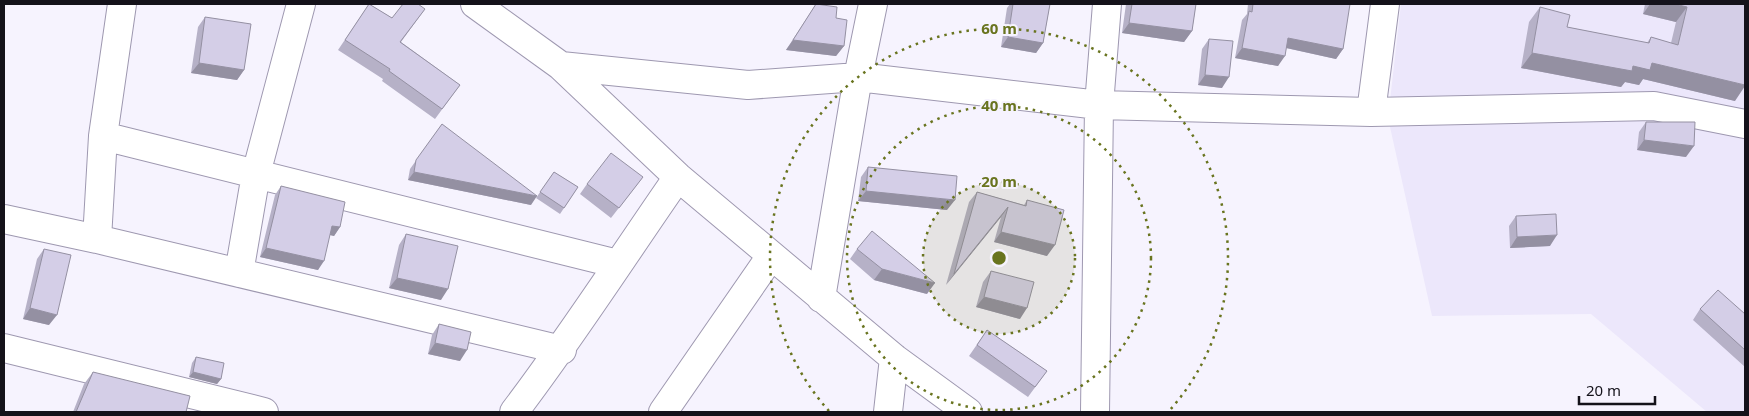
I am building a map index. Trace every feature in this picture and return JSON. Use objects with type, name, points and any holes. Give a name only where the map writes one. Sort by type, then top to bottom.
[{"type":"street","points":[[96,239],[103,136],[122,4]]},
{"type":"street","points":[[239,273],[256,174],[301,4]]},
{"type":"street","points":[[475,4],[506,15],[678,177],[894,358],[968,412]]},
{"type":"street","points":[[821,298],[858,77],[873,4]]},
{"type":"street","points":[[1095,412],[1099,105],[1107,4]]},
{"type":"street","points":[[1371,112],[1386,4]]},
{"type":"street","points":[[561,66],[748,85],[858,77],[1099,105],[1371,112],[1654,106],[1745,124]]},
{"type":"street","points":[[103,136],[618,264]]},
{"type":"street","points":[[514,412],[562,350],[678,177]]},
{"type":"street","points":[[4,219],[96,239],[562,350]]},
{"type":"street","points":[[663,412],[771,256]]},
{"type":"street","points":[[4,348],[264,412]]},
{"type":"street","points":[[888,412],[894,358]]},
{"type":"shaded area","points":[[1401,4],[1745,4],[1745,412],[1707,412],[1591,314],[1432,316],[1388,118]]},
{"type":"building","points":[[369,4],[392,18],[403,4],[418,4],[425,9],[400,42],[460,85],[442,109],[389,71],[390,69],[345,40]]},
{"type":"building","points":[[816,4],[837,7],[836,18],[847,20],[844,46],[793,40]]},
{"type":"building","points":[[1013,4],[1050,4],[1043,43],[1008,37]]},
{"type":"building","points":[[1132,4],[1196,4],[1192,31],[1129,23]]},
{"type":"building","points":[[1253,4],[1350,4],[1343,49],[1288,38],[1285,56],[1242,48],[1249,11],[1252,12]]},
{"type":"building","points":[[1675,4],[1745,4],[1745,85],[1652,63],[1650,70],[1633,66],[1632,71],[1532,53],[1540,7],[1570,15],[1567,27],[1649,43],[1651,37],[1678,45],[1687,7]]},
{"type":"building","points":[[205,17],[251,24],[244,70],[199,63]]},
{"type":"building","points":[[1209,39],[1233,41],[1229,77],[1205,75]]},
{"type":"building","points":[[1646,122],[1695,122],[1694,146],[1644,140]]},
{"type":"building","points":[[442,124],[537,196],[414,172],[416,160]]},
{"type":"building","points":[[611,153],[643,177],[619,208],[587,184]]},
{"type":"building","points":[[868,167],[957,176],[955,200],[866,191]]},
{"type":"building","points":[[554,172],[578,187],[564,208],[540,192]]},
{"type":"building","points":[[281,186],[345,202],[340,227],[332,226],[324,261],[266,248]]},
{"type":"building","points":[[977,192],[1026,206],[1027,200],[1064,210],[1055,245],[1001,232],[1008,207],[954,274]]},
{"type":"building","points":[[1556,214],[1557,235],[1517,237],[1516,216]]},
{"type":"building","points":[[872,231],[935,283],[882,269],[857,249]]},
{"type":"building","points":[[406,234],[458,246],[448,289],[397,278]]},
{"type":"building","points":[[44,249],[71,255],[57,315],[30,308]]},
{"type":"building","points":[[991,271],[1034,282],[1027,308],[984,297]]},
{"type":"building","points":[[1718,290],[1745,314],[1745,350],[1700,309]]},
{"type":"building","points":[[439,324],[471,332],[467,350],[435,343]]},
{"type":"building","points":[[987,330],[1047,371],[1035,387],[977,345]]},
{"type":"building","points":[[196,357],[224,363],[221,379],[193,372]]},
{"type":"building","points":[[93,372],[190,396],[186,412],[76,412]]}]
